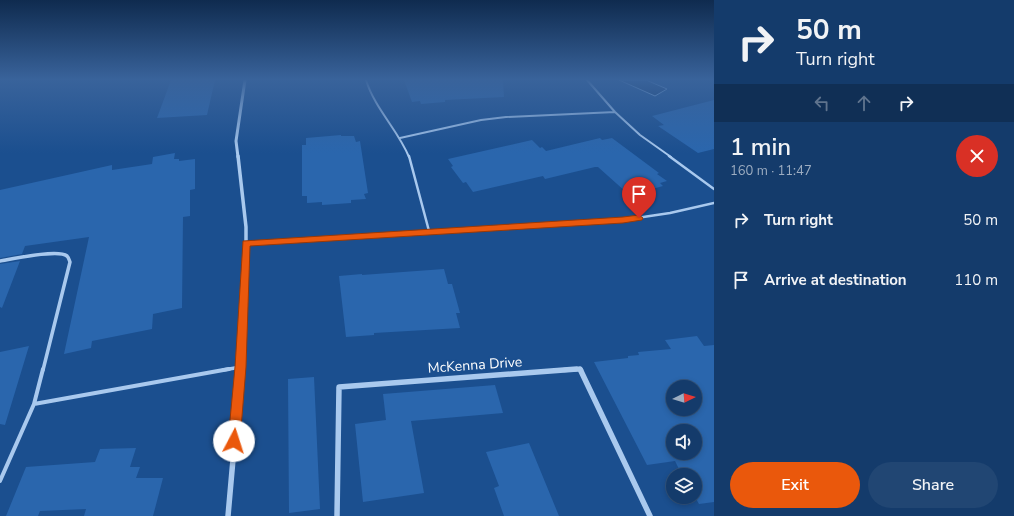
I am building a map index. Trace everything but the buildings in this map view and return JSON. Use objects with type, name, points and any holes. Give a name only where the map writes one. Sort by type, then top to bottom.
[{"type":"street","points":[[228,516],[241,367],[246,243],[246,227],[236,141],[241,104]]},
{"type":"street","name":"McKenna Drive","points":[[337,516],[339,387],[580,370],[650,516]]},
{"type":"lane","points":[[376,104],[400,138],[410,158],[429,231]]},
{"type":"lane","points":[[608,104],[640,135],[714,189]]},
{"type":"lane","points":[[400,138],[481,120],[506,117],[615,112]]},
{"type":"lane","points":[[246,243],[623,220],[670,213],[714,203]]},
{"type":"lane","points":[[0,261],[54,254],[65,255],[69,258],[70,262],[34,404],[0,481]]},
{"type":"lane","points":[[34,404],[241,367]]},
{"type":"route","points":[[234,441],[241,367],[246,243],[639,218]]}]
